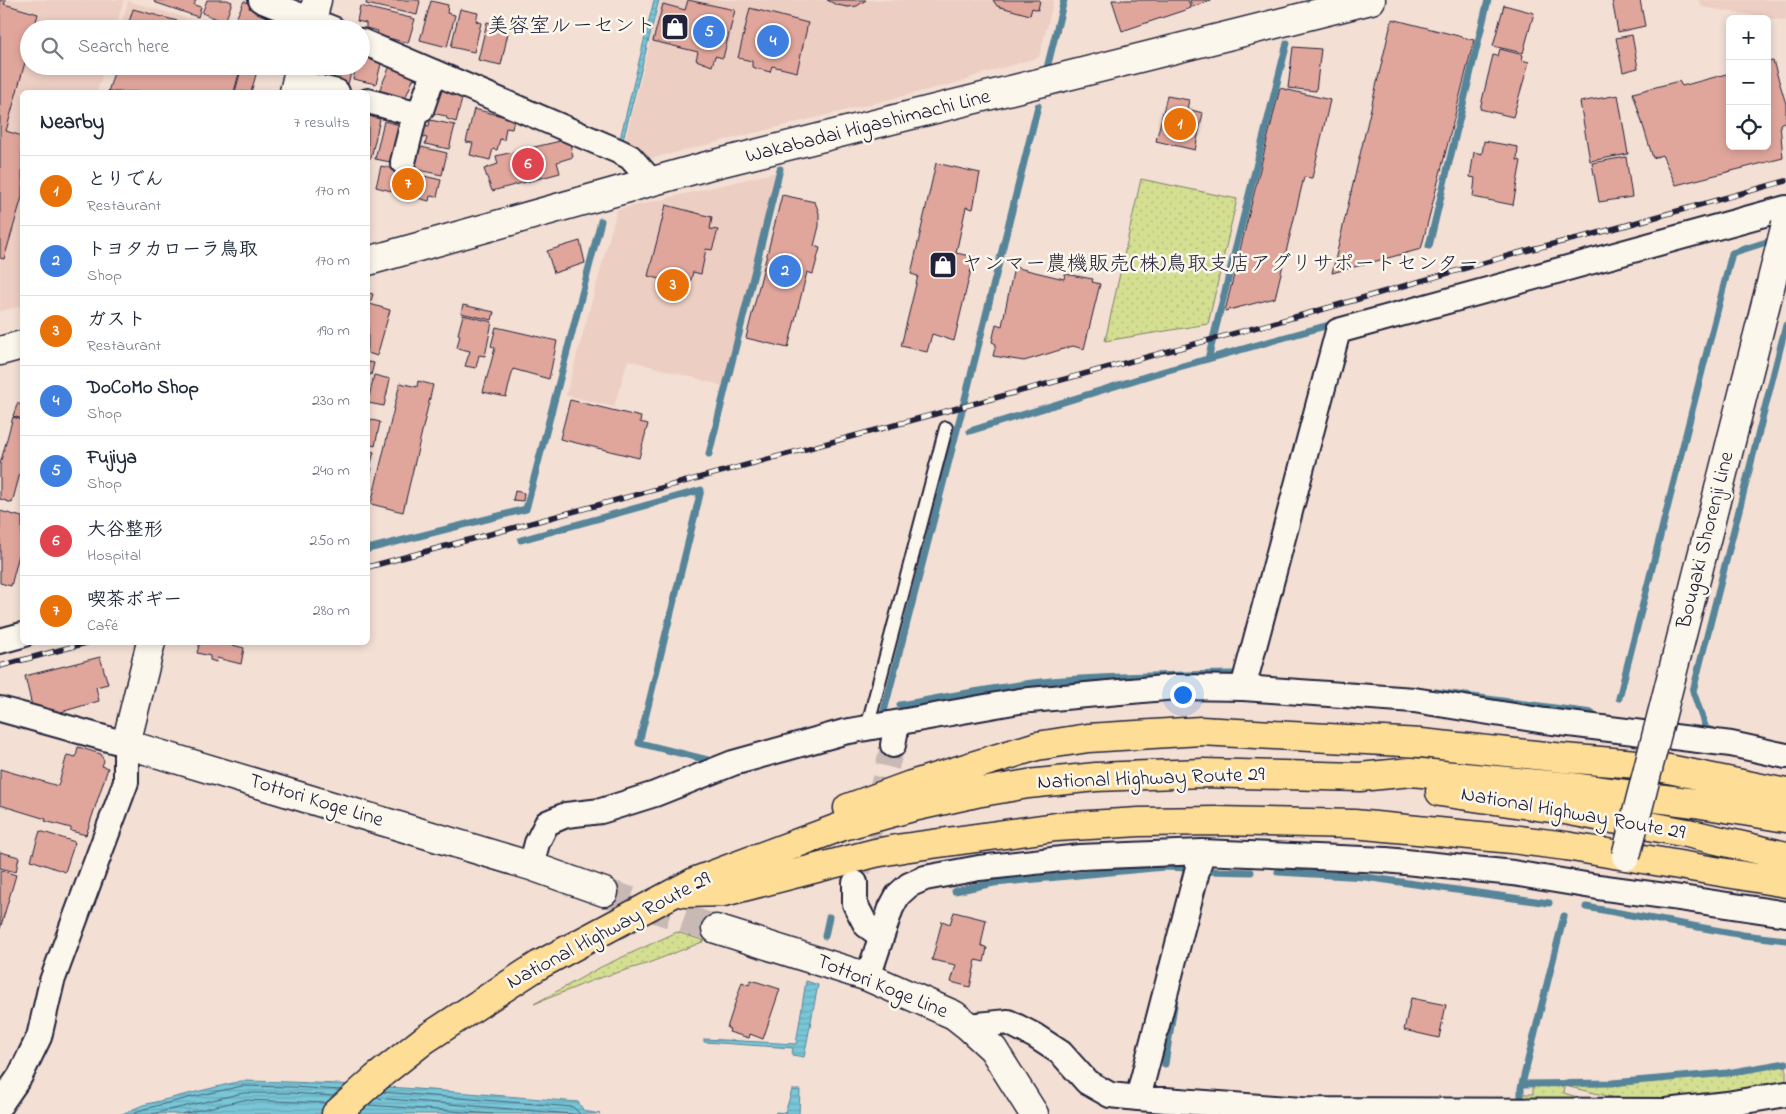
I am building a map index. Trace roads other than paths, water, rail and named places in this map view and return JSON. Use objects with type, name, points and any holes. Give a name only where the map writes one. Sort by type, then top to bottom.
[{"type":"highway","points":[[684,887],[790,830],[911,785],[1037,746],[1088,738],[1201,731],[1420,743],[1649,765],[1786,793]]},
{"type":"highway","name":"National Highway Route 29","points":[[336,1114],[376,1078],[424,1040],[539,966],[684,887],[842,826],[976,793],[1028,784],[1096,777],[1203,773],[1360,777],[1411,772],[1571,787],[1695,803],[1786,818]]},
{"type":"highway","name":"National Highway Route 29","points":[[1360,777],[1413,788],[1565,810],[1688,833],[1786,856]]},
{"type":"highway","points":[[684,887],[724,892],[884,852],[1056,827],[1139,822],[1272,821],[1354,824],[1566,846],[1786,883]]},
{"type":"main road","name":"Wakabadai Higashimachi Line","points":[[370,259],[652,182],[1371,0]]},
{"type":"main road","name":"Bougaki Shorenji Line","points":[[1626,856],[1786,224]]},
{"type":"main road","points":[[0,351],[20,346]]},
{"type":"main road","points":[[126,744],[150,645]]},
{"type":"main road","name":"Tottori Koge Line","points":[[126,744],[531,866],[604,892]]},
{"type":"main road","name":"Tottori Koge Line","points":[[716,928],[868,977],[954,1015],[992,1049],[1030,1107]]},
{"type":"street","points":[[261,0],[318,20]]},
{"type":"street","points":[[370,45],[618,151],[630,157],[652,182]]},
{"type":"street","points":[[404,162],[415,114],[421,110],[434,72]]},
{"type":"street","points":[[297,80],[330,90]]},
{"type":"street","points":[[370,102],[415,114]]},
{"type":"street","points":[[1243,688],[1338,330],[1786,208]]},
{"type":"street","points":[[0,641],[20,636]]},
{"type":"street","points":[[531,866],[537,843],[547,823],[566,815],[601,811],[655,794],[733,763],[844,732],[868,728],[895,734],[1018,701],[1176,688],[1243,688],[1414,700],[1545,721],[1731,744],[1786,756]]},
{"type":"street","points":[[0,709],[126,744],[126,782],[52,981],[39,1037],[20,1076],[0,1105]]},
{"type":"street","points":[[1138,1098],[1202,852]]},
{"type":"street","points":[[868,977],[891,908],[898,895],[909,885],[925,878],[979,868],[1080,857],[1202,852],[1386,860],[1513,873],[1786,914]]},
{"type":"street","points":[[855,883],[855,904],[866,924],[881,936]]},
{"type":"street","points":[[968,1026],[1008,1022],[1062,1053],[1087,1082],[1110,1095],[1138,1098],[1302,1110],[1666,1111],[1727,1104],[1786,1094]]},
{"type":"lane","points":[[868,728],[946,428]]},
{"type":"water","points":[[654,0],[659,0],[621,148],[618,147]]},
{"type":"water","points":[[806,981],[818,985],[804,1057],[792,1055],[793,1048],[704,1042],[704,1039],[796,1044]]},
{"type":"water","points":[[241,1081],[368,1086],[578,1102],[584,1111],[600,1114],[122,1114],[143,1105]]},
{"type":"water","points":[[792,1090],[800,1090],[799,1114],[775,1114],[776,1112],[785,1113]]},
{"type":"waterway","points":[[1047,68],[1064,0]]},
{"type":"waterway","points":[[1429,246],[1488,0]]},
{"type":"waterway","points":[[1208,359],[1287,43]]},
{"type":"waterway","points":[[884,711],[1038,106]]},
{"type":"waterway","points":[[709,454],[780,169]]},
{"type":"waterway","points":[[370,548],[526,509],[601,221]]},
{"type":"waterway","points":[[1619,698],[1732,253],[1776,239]]},
{"type":"waterway","points":[[970,431],[1154,374],[1336,323]]},
{"type":"waterway","points":[[1714,731],[1706,729],[1693,691],[1786,325]]},
{"type":"waterway","points":[[521,540],[701,490],[639,743],[712,761],[718,759]]},
{"type":"waterway","points":[[900,705],[994,688],[1051,681],[1235,674]]},
{"type":"waterway","points":[[1436,692],[1592,713]]},
{"type":"waterway","points":[[955,891],[994,883],[1164,867],[1189,868]]},
{"type":"waterway","points":[[1205,877],[1208,871],[1251,872]]},
{"type":"waterway","points":[[1278,872],[1365,877],[1549,903]]},
{"type":"waterway","points":[[1586,907],[1743,935],[1786,940]]},
{"type":"waterway","points":[[1521,1108],[1521,1088],[1564,916]]},
{"type":"waterway","points":[[825,936],[829,917]]},
{"type":"waterway","points":[[1165,1064],[1175,999]]},
{"type":"waterway","points":[[1522,1084],[1612,1083],[1727,1073],[1786,1063]]},
{"type":"tunnel","points":[[859,871],[893,745]]},
{"type":"tunnel","points":[[604,892],[716,929]]},
{"type":"railway","points":[[370,566],[1317,311],[1532,249],[1591,235],[1786,181]]},
{"type":"railway","points":[[0,666],[79,645]]},
{"type":"place","name":"美容室ルーセント","points":[[675,27]]},
{"type":"place","name":"Fujiya","points":[[709,32]]},
{"type":"place","name":"DoCoMo Shop","points":[[773,41]]},
{"type":"place","name":"とりでん","points":[[1180,124]]},
{"type":"place","name":"大谷整形","points":[[528,164]]},
{"type":"place","name":"喫茶ボギー","points":[[408,184]]},
{"type":"place","name":"ヤンマー農機販売(株)鳥取支店アグリサポートセンター","points":[[943,265]]},
{"type":"place","name":"トヨタカローラ鳥取","points":[[785,271]]},
{"type":"place","name":"ガスト","points":[[673,285]]}]
